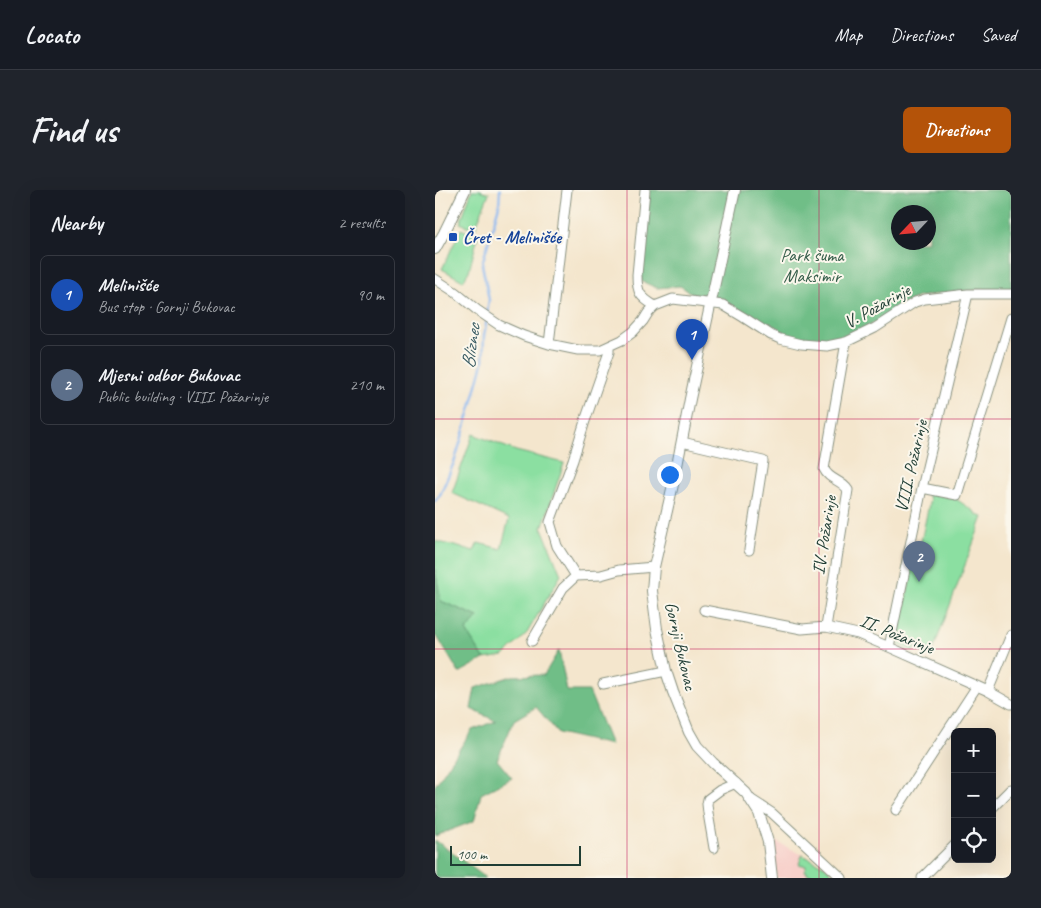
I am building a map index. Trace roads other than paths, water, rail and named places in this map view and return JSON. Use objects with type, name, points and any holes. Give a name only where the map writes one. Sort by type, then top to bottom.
[{"type":"street","points":[[435,249],[465,190]]},
{"type":"street","points":[[549,344],[567,190]]},
{"type":"street","points":[[435,279],[499,325],[524,336],[578,350],[600,350],[609,347],[633,332],[655,306],[645,300],[637,287],[645,190]]},
{"type":"street","name":"Gornji Bukovac","points":[[735,190],[655,567],[652,591],[657,629],[666,671],[689,732],[713,763],[751,799],[759,813],[768,842],[772,878]]},
{"type":"street","name":"V. Požarinje","points":[[655,306],[673,300],[723,305],[771,335],[793,343],[827,346],[846,342],[875,328],[915,302],[932,297],[968,294],[1011,294]]},
{"type":"street","name":"VIII. Požarinje","points":[[889,646],[922,488],[968,294]]},
{"type":"street","points":[[922,488],[957,496],[1011,318]]},
{"type":"street","name":"IV. Požarinje","points":[[826,628],[848,490],[845,485],[827,475],[824,470],[846,342]]},
{"type":"street","points":[[576,576],[557,546],[550,522],[567,478],[609,352],[609,347]]},
{"type":"street","points":[[682,442],[763,461],[749,550]]},
{"type":"street","points":[[532,641],[563,588],[576,576],[601,575],[619,570],[655,567]]},
{"type":"street","name":"II. Požarinje","points":[[704,610],[802,629],[826,628],[858,634],[988,691],[1011,704]]},
{"type":"street","points":[[988,691],[1011,635]]},
{"type":"street","points":[[603,684],[666,671]]},
{"type":"street","points":[[896,810],[977,686]]},
{"type":"street","points":[[715,848],[707,813],[708,799],[711,795],[736,783]]},
{"type":"street","points":[[996,804],[1011,789]]},
{"type":"street","points":[[751,799],[772,813],[842,878]]},
{"type":"street","points":[[922,878],[951,849]]},
{"type":"waterway","name":"Bliznec","points":[[487,314],[489,300],[482,264],[499,205],[500,190]]},
{"type":"waterway","name":"Bliznec","points":[[435,501],[440,495],[455,460],[471,407],[483,363],[484,335],[487,319]]},
{"type":"place","name":"Čret - Melinišće","points":[[453,237]]},
{"type":"place","name":"Melinišće","points":[[692,360]]},
{"type":"place","name":"Mjesni odbor Bukovac","points":[[919,582]]},
{"type":"park label","name":"Park šuma Maksimir","points":[[812,265]]}]
